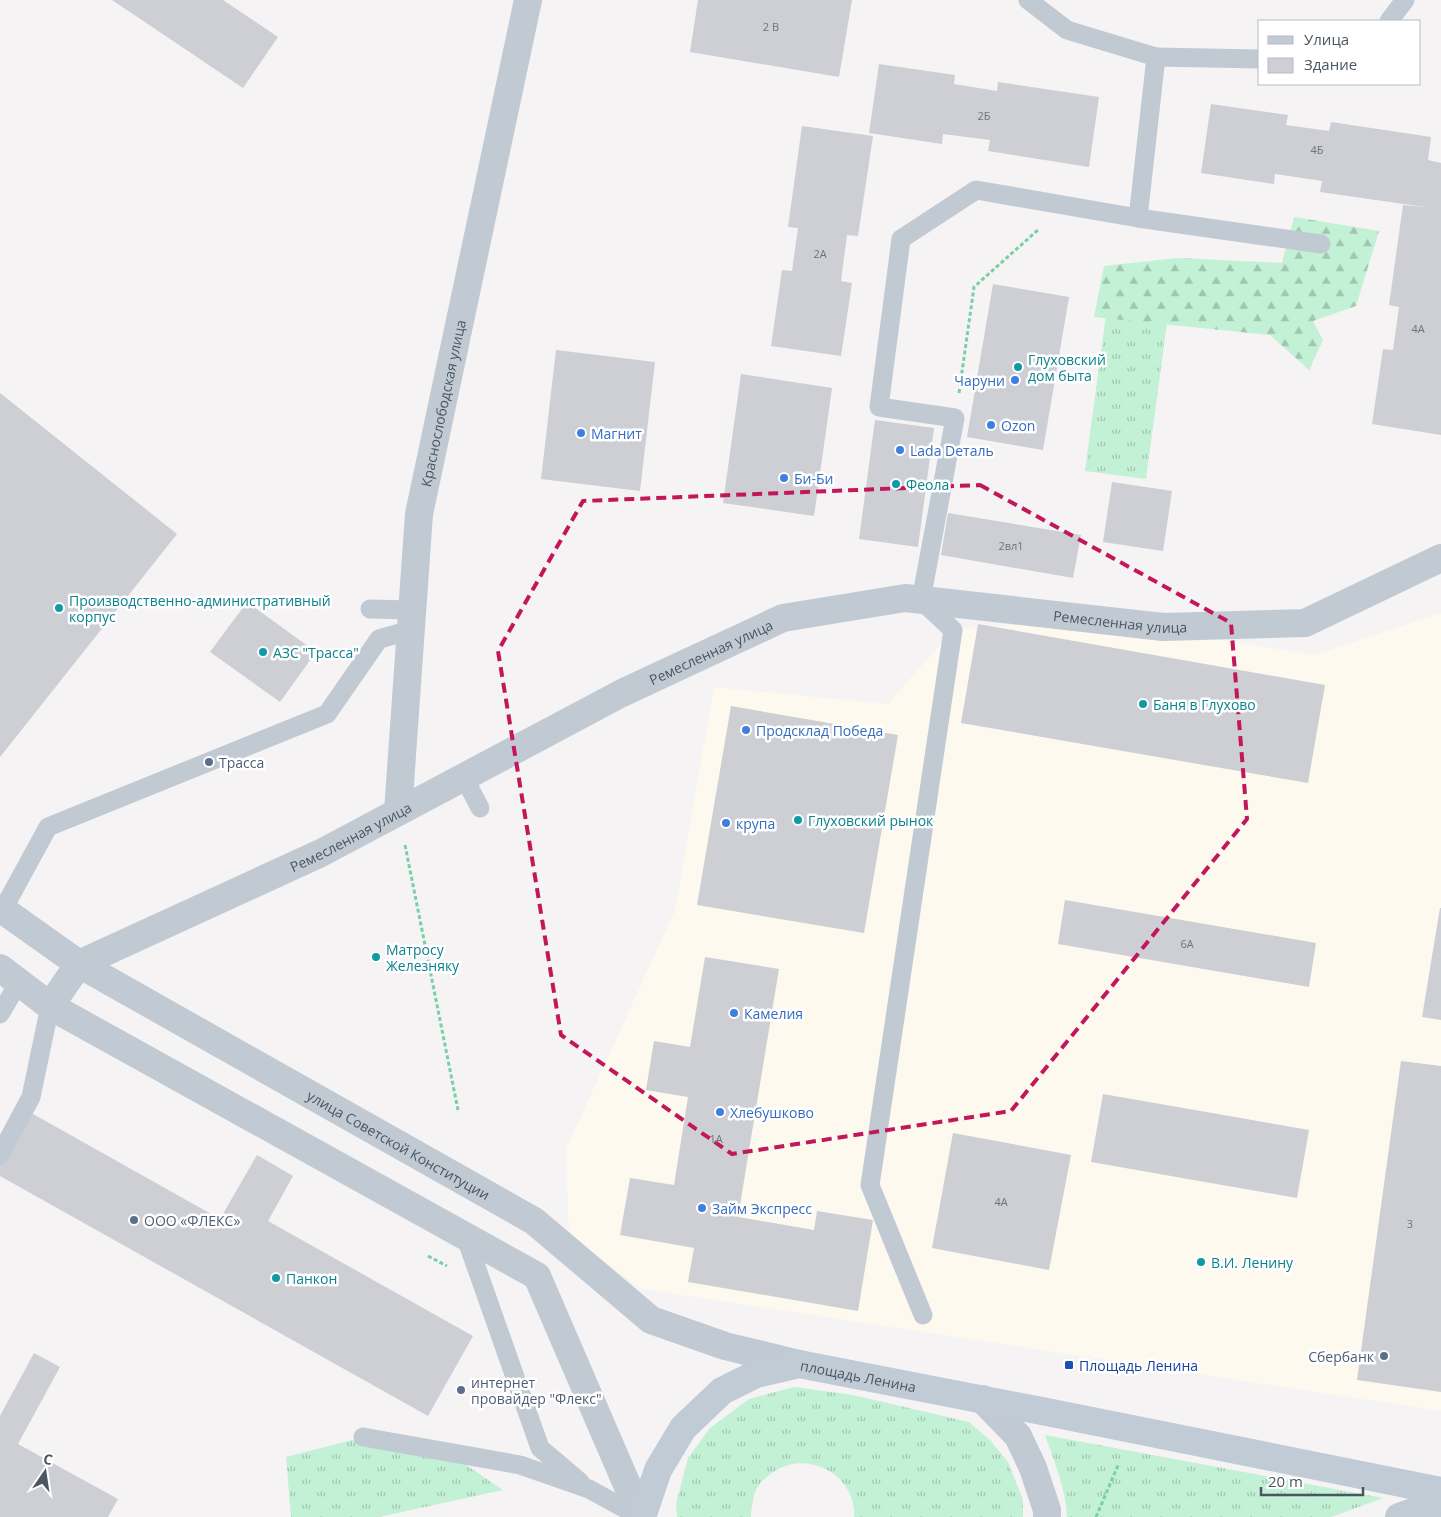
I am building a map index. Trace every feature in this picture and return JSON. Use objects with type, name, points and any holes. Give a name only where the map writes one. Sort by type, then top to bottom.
[{"type":"main road","name":"площадь Ленина","points":[[641,1517],[658,1470],[683,1428],[722,1391],[756,1374],[799,1364],[1441,1491]]},
{"type":"main road","points":[[1399,1517],[1441,1502]]},
{"type":"street","name":"Краснослободская улица","points":[[398,812],[419,514],[528,0]]},
{"type":"street","name":"Ремесленная улица","points":[[50,1006],[80,964],[321,853],[622,693],[783,618],[905,598],[1163,627],[1304,623],[1441,558]]},
{"type":"street","name":"улица Советской Конституции","points":[[1,911],[80,964],[534,1220],[651,1320],[725,1346],[799,1364]]},
{"type":"street","points":[[9,975],[50,1006],[537,1276],[641,1517]]},
{"type":"street","points":[[982,1399],[1018,1436],[1033,1468],[1047,1510],[1047,1517]]},
{"type":"lane","points":[[1028,0],[1067,30],[1156,57],[1258,59]]},
{"type":"lane","points":[[1390,20],[1405,0]]},
{"type":"lane","points":[[1138,218],[1156,57]]},
{"type":"lane","points":[[923,1314],[870,1185],[953,630],[922,600],[956,418],[879,407],[901,239],[976,190],[1138,218],[1321,244]]},
{"type":"lane","points":[[370,609],[412,620]]},
{"type":"lane","points":[[1,911],[48,828],[327,714],[379,639],[412,620]]},
{"type":"lane","points":[[464,777],[480,808]]},
{"type":"lane","points":[[0,1014],[9,975]]},
{"type":"lane","points":[[0,1154],[31,1097],[50,1006]]},
{"type":"lane","points":[[466,1238],[540,1448],[589,1489]]},
{"type":"lane","points":[[363,1437],[520,1465],[589,1489],[641,1517]]},
{"type":"lane","points":[[589,1489],[625,1479]]},
{"type":"path","points":[[956,418],[974,287],[1065,206]]},
{"type":"path","points":[[398,812],[458,1110]]},
{"type":"path","points":[[1096,1517],[1119,1464]]},
{"type":"highlighted area","points":[[980,485],[1231,623],[1247,819],[1011,1111],[732,1154],[561,1035],[498,651],[583,501]]},
{"type":"shaded area","points":[[1441,613],[1441,1411],[642,1289],[569,1236],[566,1149],[675,910],[714,687],[888,704],[953,630],[1095,619],[1314,655]]},
{"type":"green space","points":[[1294,217],[1379,231],[1356,306],[1313,321],[1323,340],[1309,370],[1270,335],[1094,317],[1104,266],[1177,258],[1282,263]]},
{"type":"green space","points":[[1110,285],[1171,293],[1146,479],[1085,471]]},
{"type":"green space","points":[[794,1387],[853,1395],[969,1422],[989,1439],[1008,1462],[1023,1500],[1023,1517],[854,1517],[853,1502],[848,1489],[839,1479],[828,1470],[816,1465],[802,1463],[788,1465],[775,1471],[762,1482],[755,1493],[751,1517],[677,1517],[676,1504],[688,1458],[710,1428],[749,1399]]},
{"type":"green space","points":[[1045,1435],[1383,1498],[1331,1517],[1067,1517],[1062,1486]]},
{"type":"green space","points":[[364,1437],[437,1445],[503,1490],[379,1517],[291,1517],[286,1457]]},
{"type":"building","points":[[112,0],[223,0],[278,37],[243,88]]},
{"type":"building","points":[[698,0],[852,0],[839,77],[690,52]]},
{"type":"building","points":[[879,64],[955,75],[954,84],[997,91],[998,82],[1099,97],[1089,167],[988,151],[990,140],[943,134],[942,144],[869,133]]},
{"type":"building","points":[[1211,104],[1288,115],[1286,125],[1329,131],[1331,122],[1431,137],[1428,160],[1441,163],[1441,435],[1372,424],[1383,349],[1393,350],[1399,307],[1389,305],[1403,205],[1425,207],[1320,192],[1322,181],[1275,174],[1274,184],[1201,173]]},
{"type":"building","points":[[802,126],[873,136],[858,236],[847,235],[841,281],[852,283],[841,356],[771,346],[782,270],[792,271],[798,228],[788,227]]},
{"type":"building","name":"Глуховский дом быта","points":[[993,284],[1069,297],[1043,450],[967,437]]},
{"type":"building","points":[[556,350],[655,362],[640,491],[541,479]]},
{"type":"building","points":[[741,374],[832,388],[814,516],[723,503]]},
{"type":"building","name":"Производственно-административный корпус","points":[[0,393],[177,534],[0,757]]},
{"type":"building","name":"Феола","points":[[875,420],[934,428],[918,547],[859,539]]},
{"type":"building","points":[[1112,482],[1172,491],[1163,551],[1103,542]]},
{"type":"building","points":[[948,513],[1081,535],[1073,578],[941,555]]},
{"type":"building","name":"АЗС \"Трасса\"","points":[[247,602],[316,652],[280,702],[210,652]]},
{"type":"building","name":"Баня в Глухово","points":[[978,624],[1325,685],[1308,783],[961,723]]},
{"type":"building","name":"Глуховский рынок","points":[[731,706],[898,735],[864,933],[697,905]]},
{"type":"building","points":[[1065,900],[1316,943],[1309,987],[1058,944]]},
{"type":"building","points":[[1441,908],[1441,1020],[1422,1017]]},
{"type":"building","points":[[705,957],[779,969],[738,1217],[814,1230],[817,1211],[873,1220],[858,1311],[688,1282],[694,1248],[620,1235],[630,1178],[674,1185],[688,1097],[646,1090],[654,1041],[690,1047]]},
{"type":"building","points":[[1401,1061],[1441,1066],[1441,1392],[1357,1380]]},
{"type":"building","points":[[1103,1094],[1309,1130],[1297,1198],[1091,1162]]},
{"type":"building","name":"Панкон","points":[[26,1110],[220,1219],[257,1155],[293,1176],[268,1221],[473,1336],[428,1416],[0,1176],[0,1157]]},
{"type":"building","points":[[953,1133],[1071,1155],[1049,1270],[932,1248]]},
{"type":"building","points":[[34,1353],[60,1367],[18,1444],[118,1499],[108,1517],[0,1517],[0,1416]]},
{"type":"place","name":"Глуховский дом быта","points":[[1018,367]]},
{"type":"place","name":"Чаруни","points":[[1015,380]]},
{"type":"place","name":"Ozon","points":[[991,425]]},
{"type":"place","name":"Магнит","points":[[581,433]]},
{"type":"place","name":"Lada Dеталь","points":[[900,450]]},
{"type":"place","name":"Би-Би","points":[[784,478]]},
{"type":"place","name":"Феола","points":[[896,484]]},
{"type":"place","name":"Производственно-административный корпус","points":[[59,608]]},
{"type":"place","name":"АЗС \"Трасса\"","points":[[263,652]]},
{"type":"place","name":"Баня в Глухово","points":[[1143,704]]},
{"type":"place","name":"Продсклад Победа","points":[[746,730]]},
{"type":"place","name":"Трасса","points":[[209,762]]},
{"type":"place","name":"Глуховский рынок","points":[[798,820]]},
{"type":"place","name":"крупа","points":[[726,823]]},
{"type":"place","name":"Матросу Железняку","points":[[376,957]]},
{"type":"place","name":"Камелия","points":[[734,1013]]},
{"type":"place","name":"Хлебушково","points":[[720,1112]]},
{"type":"place","name":"Займ Экспресс","points":[[702,1208]]},
{"type":"place","name":"ООО «ФЛЕКС»","points":[[134,1220]]},
{"type":"place","name":"В.И. Ленину","points":[[1201,1262]]},
{"type":"place","name":"Панкон","points":[[276,1278]]},
{"type":"place","name":"Сбербанк","points":[[1384,1356]]},
{"type":"place","name":"Площадь Ленина","points":[[1069,1365]]},
{"type":"place","name":"интернет провайдер \"Флекс\"","points":[[461,1390]]}]
